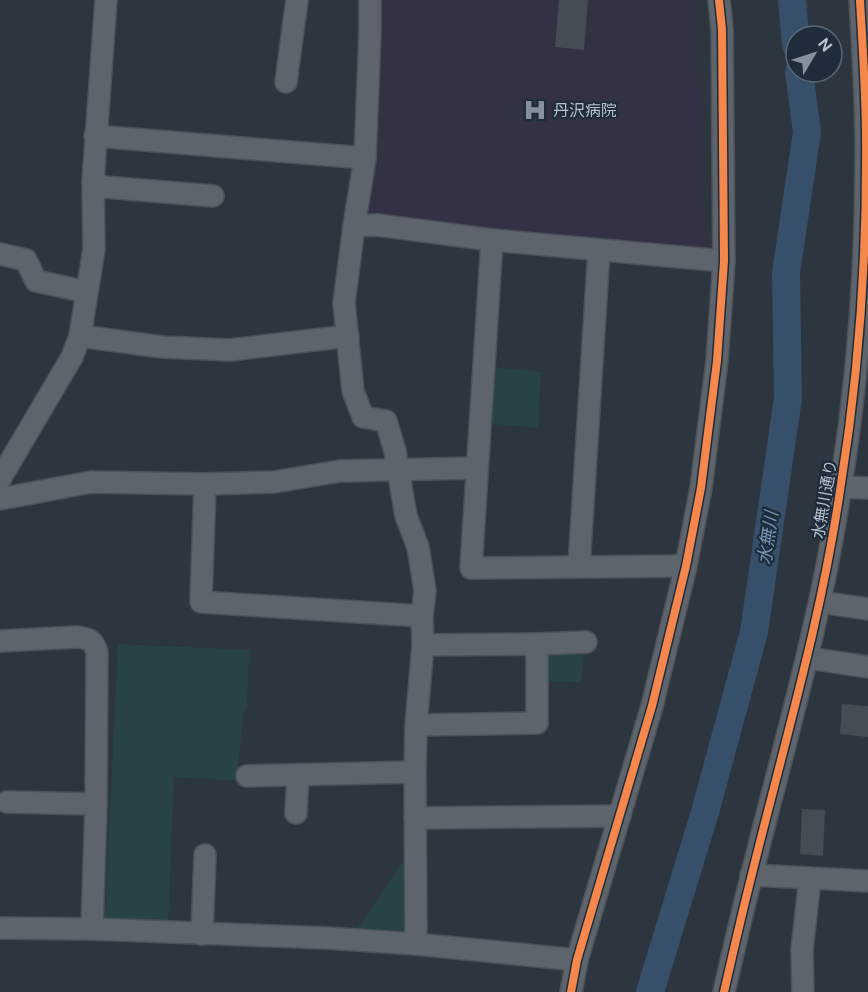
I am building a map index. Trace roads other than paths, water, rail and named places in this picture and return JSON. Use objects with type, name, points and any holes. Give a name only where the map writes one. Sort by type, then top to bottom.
[{"type":"street","points":[[0,479],[72,357],[80,336],[94,249],[95,136],[106,0]]},
{"type":"street","points":[[286,82],[297,0]]},
{"type":"street","points":[[370,0],[365,158],[344,303],[353,391],[363,417],[386,421],[395,451],[406,516],[418,547],[424,591],[423,645],[416,725],[416,944]]},
{"type":"street","points":[[572,992],[577,960],[652,706],[686,566],[701,488],[717,361],[724,261],[722,29],[719,0]]},
{"type":"street","name":"水無川通り","points":[[724,992],[820,602],[841,487],[854,397],[864,266],[866,161],[860,0]]},
{"type":"street","points":[[95,136],[365,158]]},
{"type":"street","points":[[93,181],[104,187],[213,196]]},
{"type":"street","points":[[354,226],[377,225],[492,240],[724,261]]},
{"type":"street","points":[[492,240],[471,568],[686,566]]},
{"type":"street","points":[[579,566],[599,250]]},
{"type":"street","points":[[0,254],[26,260],[36,281],[87,292]]},
{"type":"street","points":[[80,336],[162,347],[230,350],[348,336]]},
{"type":"street","points":[[0,499],[91,482],[205,484],[274,482],[340,471],[477,468]]},
{"type":"street","points":[[205,484],[201,602],[422,616]]},
{"type":"street","points":[[841,487],[868,488]]},
{"type":"street","points":[[820,602],[868,609]]},
{"type":"street","points":[[0,641],[88,638],[94,644],[97,652],[92,929]]},
{"type":"street","points":[[423,645],[586,642]]},
{"type":"street","points":[[416,725],[537,723],[537,644]]},
{"type":"street","points":[[807,658],[868,667]]},
{"type":"street","points":[[247,776],[273,768],[298,775],[415,772]]},
{"type":"street","points":[[296,813],[298,775]]},
{"type":"street","points":[[7,802],[96,804]]},
{"type":"street","points":[[415,818],[620,816]]},
{"type":"street","points":[[202,934],[206,855]]},
{"type":"street","points":[[752,875],[868,881]]},
{"type":"street","points":[[803,992],[802,950],[810,878]]},
{"type":"street","points":[[0,928],[92,929],[327,938],[416,944],[577,960]]},
{"type":"waterway","name":"水無川","points":[[792,0],[794,24]]},
{"type":"waterway","name":"水無川","points":[[650,992],[705,812],[754,632],[788,398],[786,273],[807,132],[801,84]]},
{"type":"place","name":"丹沢病院","points":[[535,110]]}]
